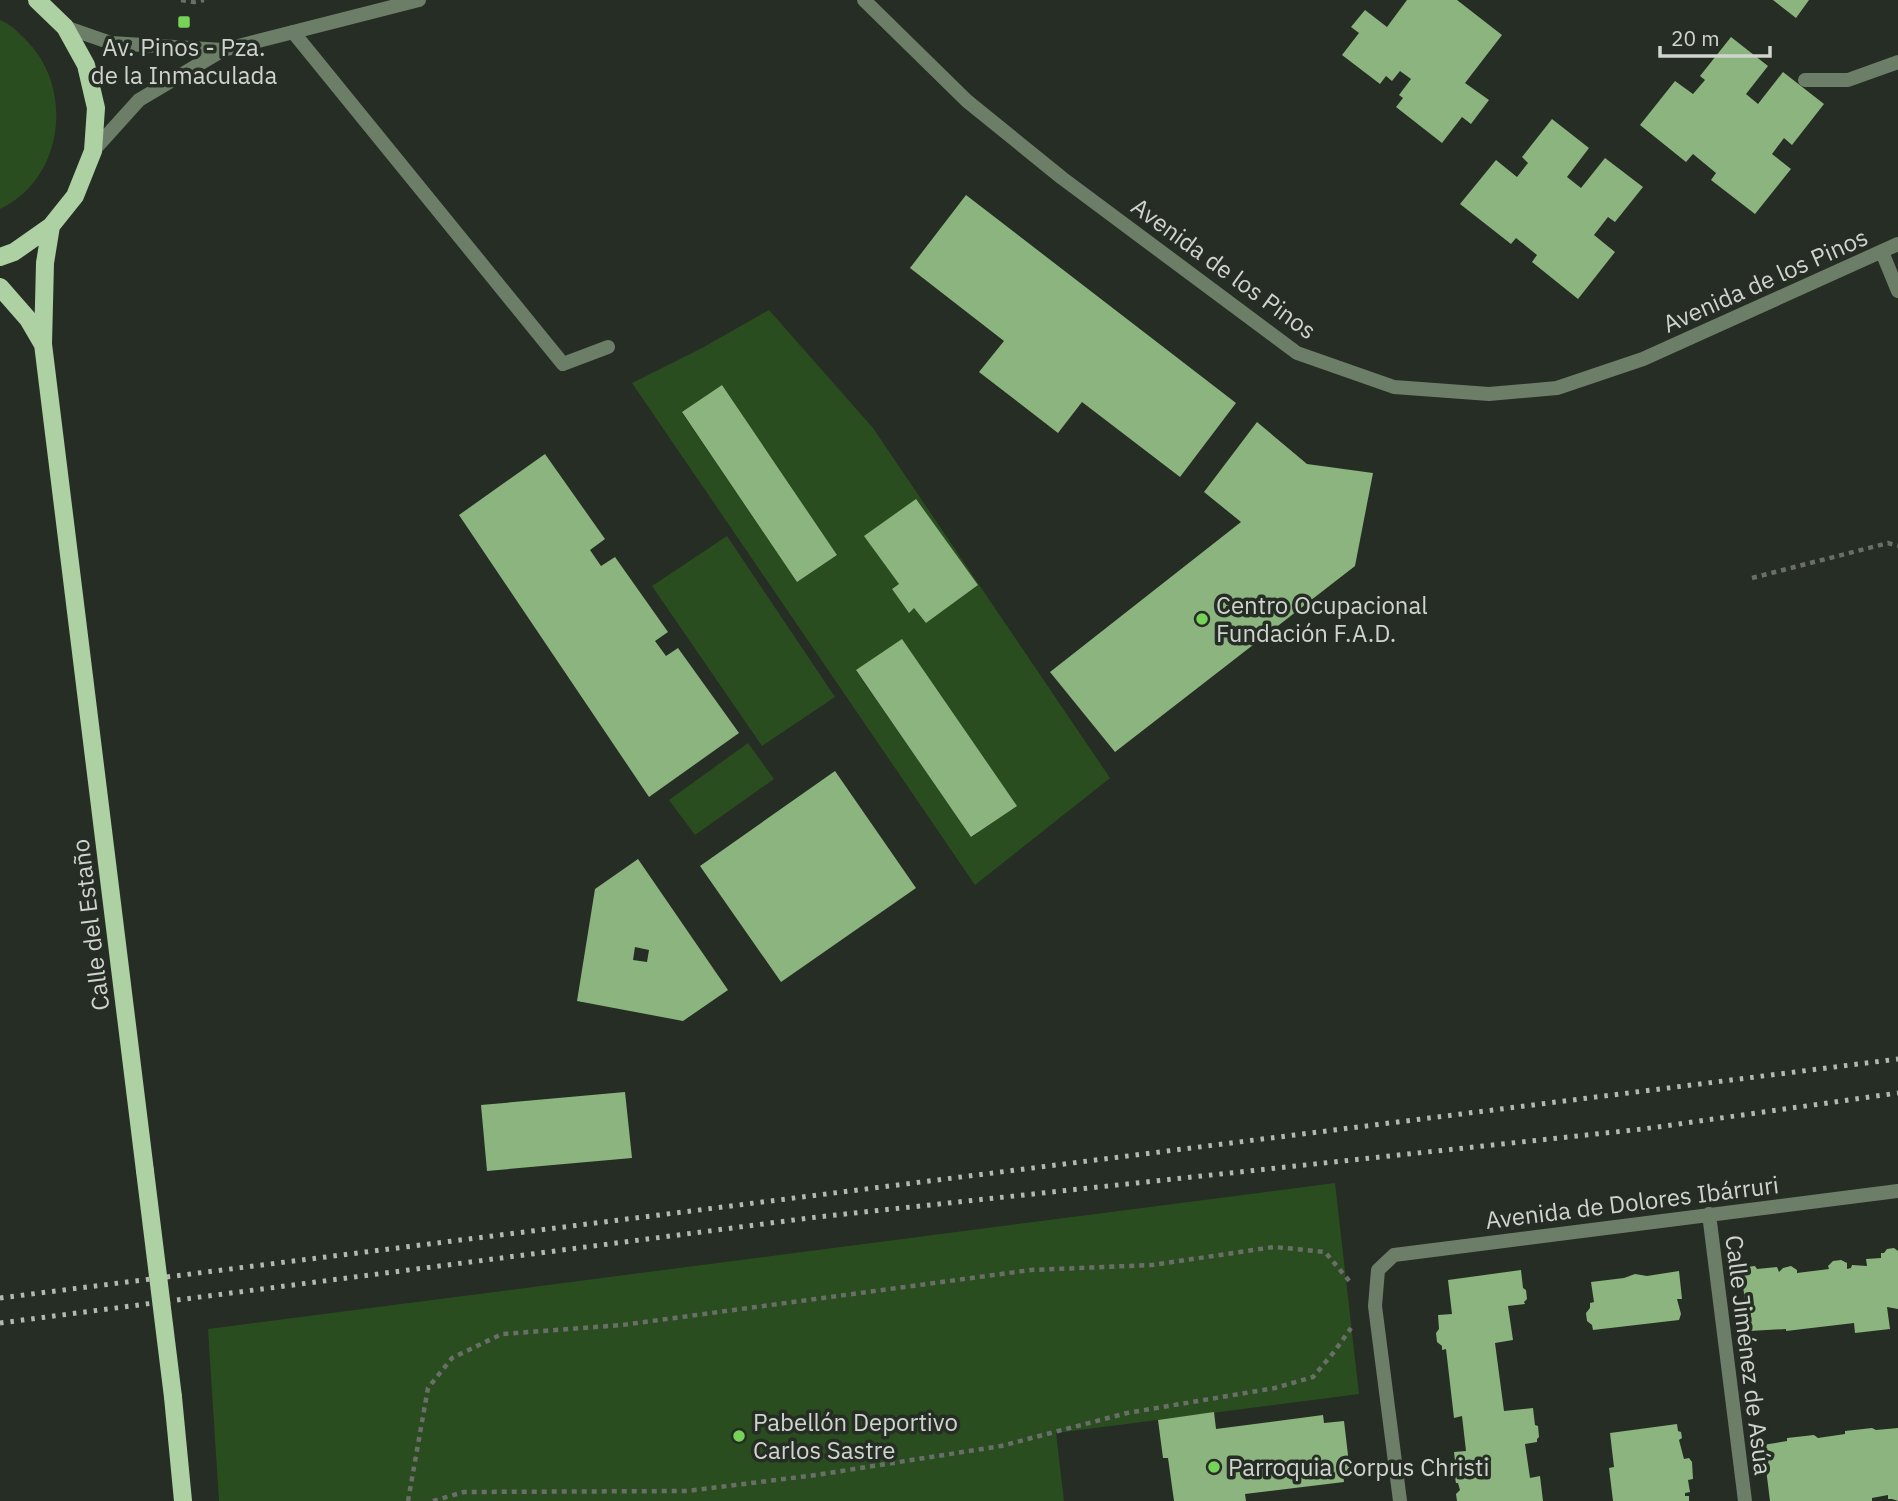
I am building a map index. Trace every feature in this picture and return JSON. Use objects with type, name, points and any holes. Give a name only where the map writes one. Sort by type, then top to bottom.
[{"type":"main road","points":[[0,257],[14,252],[51,226],[75,196],[93,151],[96,108],[86,65],[65,27],[37,0]]},
{"type":"main road","name":"Calle del Estaño","points":[[51,226],[45,263],[43,344],[173,1397],[183,1501]]},
{"type":"main road","name":"Calle del Estaño","points":[[0,287],[28,319],[43,344]]},
{"type":"street","points":[[93,151],[139,100],[223,50],[419,0]]},
{"type":"street","name":"Avenida de los Pinos","points":[[864,0],[967,101],[1062,178],[1297,353],[1394,387],[1489,394],[1557,388],[1643,359],[1898,244]]},
{"type":"street","points":[[65,27],[111,43],[223,50]]},
{"type":"street","points":[[293,32],[563,364],[608,347]]},
{"type":"street","points":[[1805,80],[1848,80],[1898,62]]},
{"type":"street","points":[[1882,252],[1898,291]]},
{"type":"street","name":"Avenida de Dolores Ibárruri","points":[[1400,1501],[1375,1306],[1378,1270],[1394,1255],[1898,1191]]},
{"type":"street","name":"Calle Jiménez de Asúa","points":[[1709,1214],[1745,1501]]},
{"type":"path","points":[[181,0],[204,0]]},
{"type":"path","points":[[1752,578],[1888,543],[1898,546]]},
{"type":"path","points":[[408,1501],[428,1388],[452,1358],[502,1334],[622,1325],[1031,1270],[1152,1265],[1274,1247],[1325,1252],[1356,1289]]},
{"type":"path","points":[[433,1501],[464,1492],[687,1491],[816,1475],[1001,1446],[1127,1413],[1275,1388],[1313,1377],[1354,1324]]},
{"type":"green space","points":[[0,20],[19,33],[41,59],[51,82],[56,106],[55,131],[49,155],[38,177],[22,195],[0,209]]},
{"type":"green space","points":[[769,310],[873,428],[1110,778],[975,885],[632,383]],"holes":[[[722,385],[837,555],[797,582],[682,413]],[[916,500],[978,585],[926,623],[914,608],[908,612],[892,589],[899,584],[865,536]],[[902,640],[1016,806],[972,837],[856,671]]]},
{"type":"green space","points":[[727,536],[835,697],[762,746],[652,586]]},
{"type":"green space","points":[[748,743],[774,779],[695,835],[669,800]]},
{"type":"green space","points":[[1335,1183],[1359,1394],[1056,1433],[1064,1501],[219,1501],[208,1329]]},
{"type":"building","points":[[1407,0],[1457,0],[1502,35],[1465,83],[1489,100],[1471,124],[1462,117],[1442,143],[1396,107],[1403,98],[1399,95],[1411,79],[1400,71],[1392,81],[1386,76],[1380,84],[1342,55],[1359,33],[1351,27],[1365,10],[1387,27]]},
{"type":"building","points":[[1773,0],[1809,0],[1796,18]]},
{"type":"building","points":[[1731,37],[1768,66],[1746,94],[1758,104],[1783,72],[1824,104],[1792,145],[1784,138],[1772,154],[1791,169],[1755,214],[1711,180],[1716,173],[1693,154],[1686,162],[1640,125],[1675,81],[1693,94],[1705,80],[1700,76]]},
{"type":"building","points":[[1552,119],[1589,148],[1567,177],[1581,188],[1605,158],[1643,187],[1615,222],[1608,217],[1594,235],[1615,252],[1578,299],[1532,262],[1537,255],[1516,238],[1511,244],[1460,204],[1496,160],[1517,177],[1528,163],[1522,157]]},
{"type":"building","points":[[966,195],[1236,403],[1180,477],[1082,402],[1058,433],[979,372],[1004,341],[910,268]]},
{"type":"building","points":[[722,385],[837,555],[797,582],[682,412]]},
{"type":"building","name":"Centro Ocupacional Fundación F.A.D.","points":[[1257,422],[1307,464],[1373,473],[1355,566],[1115,752],[1050,672],[1241,522],[1204,492]]},
{"type":"building","points":[[545,454],[605,539],[590,550],[601,566],[615,557],[668,632],[655,641],[666,656],[678,648],[739,733],[649,797],[459,515]]},
{"type":"building","points":[[916,499],[978,585],[926,623],[914,608],[909,613],[892,589],[899,584],[864,536]]},
{"type":"building","points":[[902,639],[1017,806],[971,837],[856,670]]},
{"type":"building","points":[[835,771],[916,888],[781,982],[700,866]]},
{"type":"building","points":[[638,859],[728,990],[683,1021],[577,1001],[595,889]],"holes":[[[635,947],[649,950],[647,962],[633,960]]]},
{"type":"building","points":[[625,1092],[632,1158],[487,1171],[481,1105]]},
{"type":"building","points":[[1894,1248],[1898,1251],[1898,1309],[1887,1307],[1890,1329],[1855,1333],[1854,1323],[1786,1331],[1749,1331],[1741,1271],[1746,1267],[1777,1267],[1779,1272],[1791,1266],[1797,1273],[1829,1269],[1828,1266],[1833,1261],[1841,1260],[1847,1263],[1847,1269],[1852,1265],[1867,1266],[1866,1259],[1881,1258],[1881,1253]]},
{"type":"building","points":[[1521,1270],[1527,1299],[1525,1304],[1508,1306],[1513,1340],[1495,1343],[1504,1411],[1533,1408],[1539,1437],[1537,1442],[1525,1444],[1530,1478],[1540,1476],[1543,1501],[1457,1501],[1456,1494],[1460,1490],[1454,1472],[1454,1452],[1466,1451],[1462,1416],[1454,1418],[1446,1349],[1442,1350],[1442,1346],[1437,1342],[1438,1315],[1452,1314],[1448,1280]]},
{"type":"building","points":[[1679,1271],[1682,1299],[1677,1299],[1681,1314],[1679,1320],[1593,1330],[1587,1321],[1586,1313],[1590,1303],[1594,1302],[1591,1282],[1635,1274],[1647,1276]]},
{"type":"building","points":[[1214,1412],[1216,1429],[1323,1415],[1324,1423],[1344,1421],[1350,1472],[1343,1473],[1344,1482],[1245,1494],[1246,1501],[1174,1501],[1168,1458],[1163,1458],[1158,1420]]},
{"type":"building","points":[[1677,1424],[1678,1431],[1681,1432],[1682,1438],[1679,1440],[1684,1459],[1689,1458],[1692,1462],[1693,1479],[1688,1480],[1690,1492],[1685,1493],[1685,1496],[1689,1496],[1689,1501],[1613,1501],[1609,1468],[1614,1467],[1610,1433]]},
{"type":"building","points":[[1872,1428],[1898,1428],[1898,1501],[1888,1499],[1888,1495],[1872,1498],[1872,1501],[1770,1501],[1763,1445],[1787,1441],[1787,1438],[1814,1435],[1818,1438]]},
{"type":"railway","points":[[0,1298],[1898,1059]]},
{"type":"railway","points":[[0,1323],[817,1217],[1643,1129],[1898,1093]]},
{"type":"place","name":"Av. Pinos - Pza. de la Inmaculada","points":[[184,22]]},
{"type":"place","name":"Centro Ocupacional Fundación F.A.D.","points":[[1202,619]]},
{"type":"place","name":"Pabellón Deportivo Carlos Sastre","points":[[739,1436]]},
{"type":"place","name":"Parroquia Corpus Christi","points":[[1214,1467]]}]
